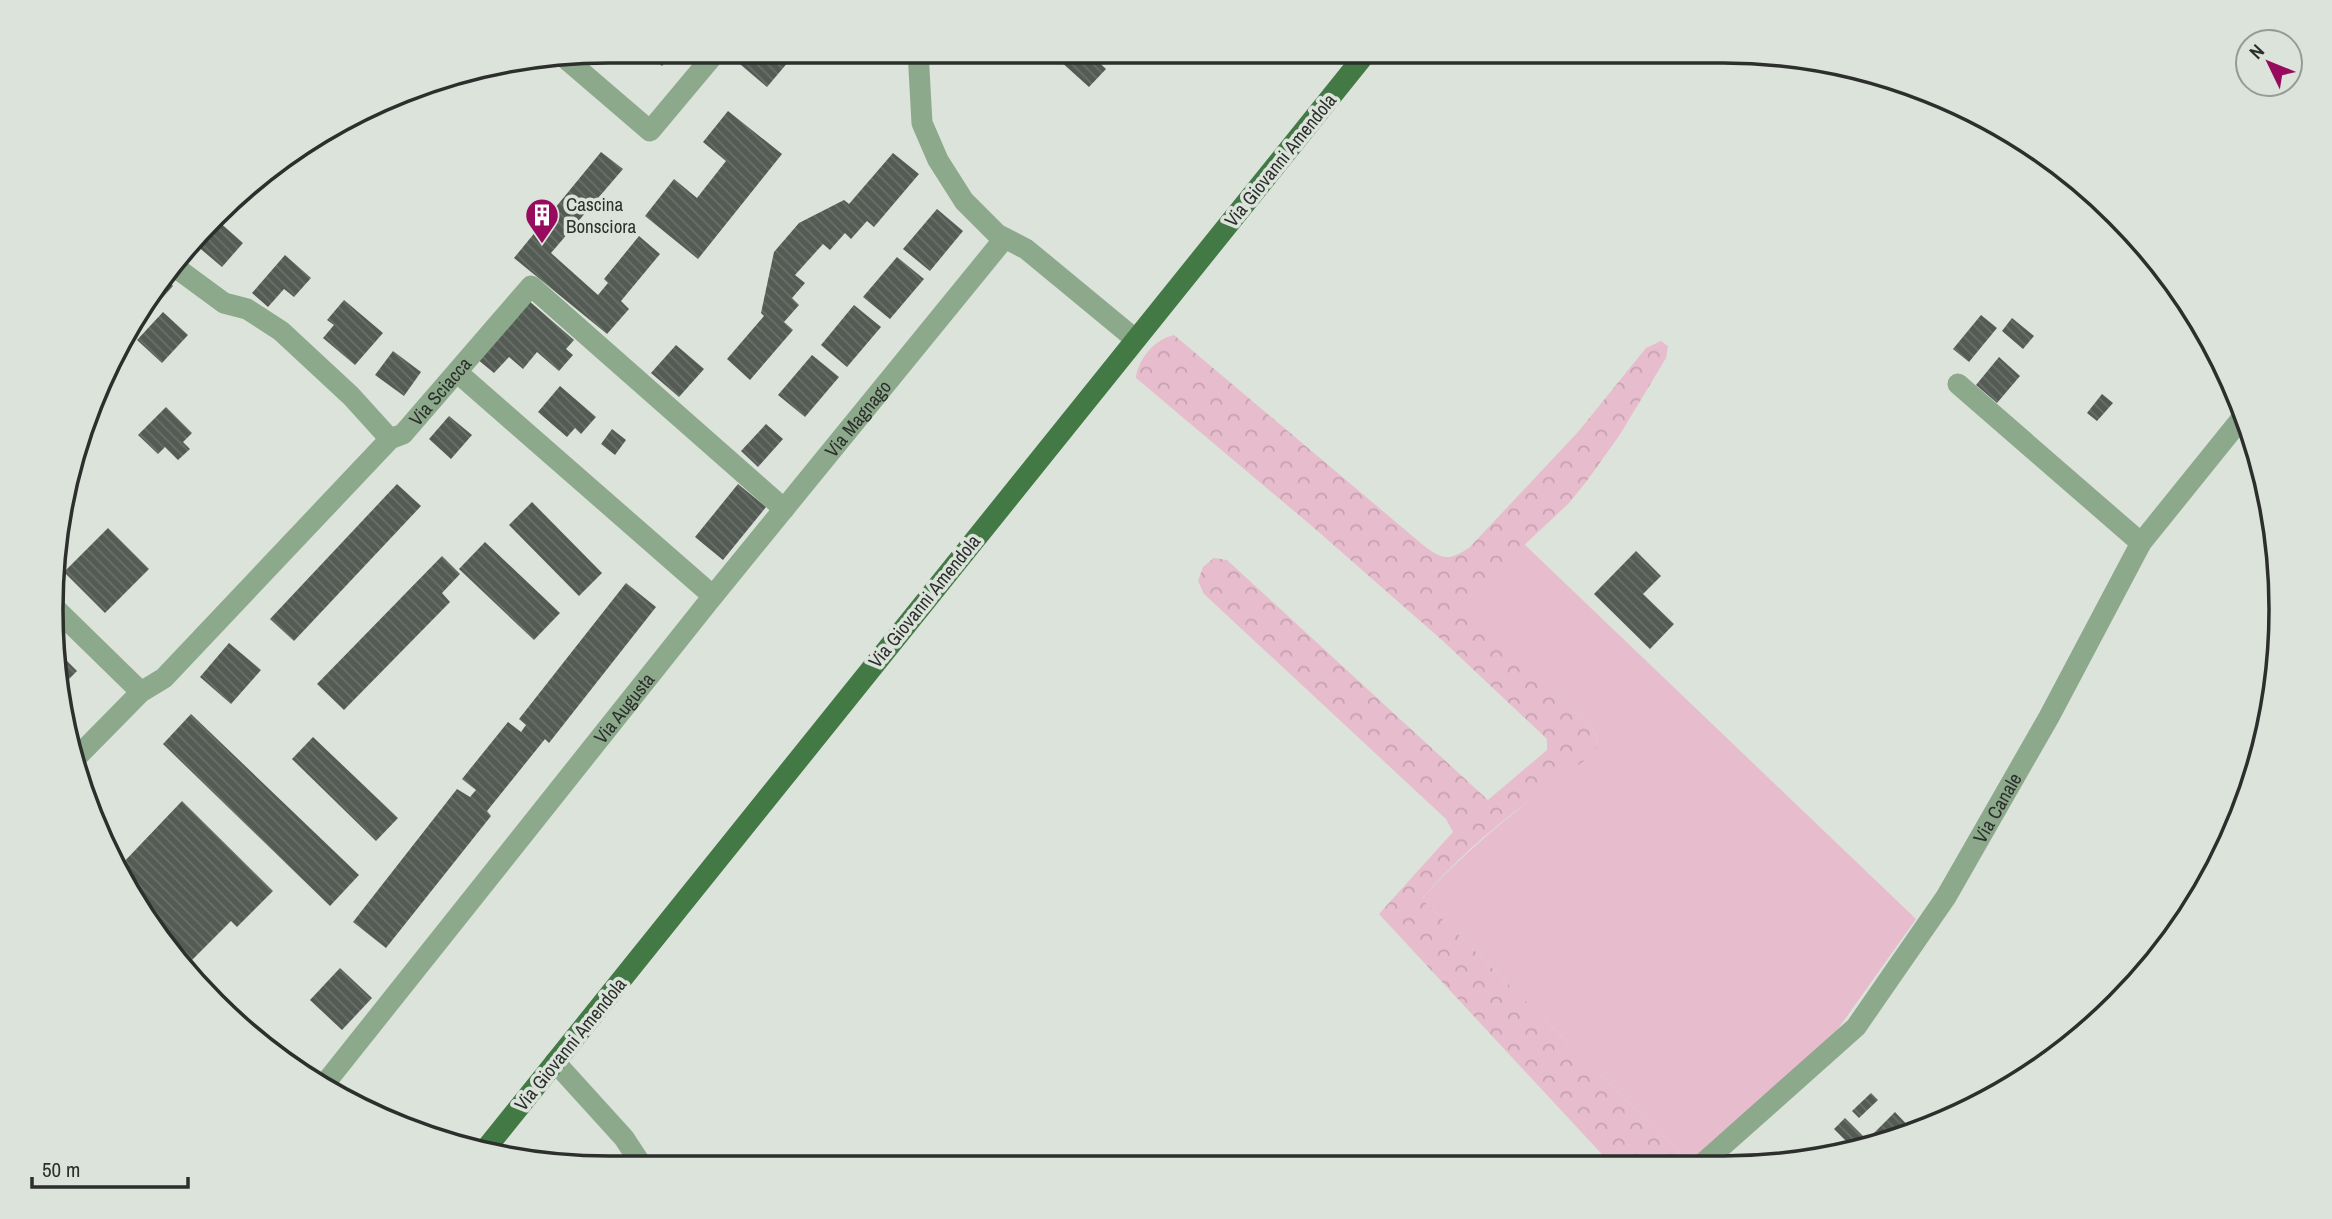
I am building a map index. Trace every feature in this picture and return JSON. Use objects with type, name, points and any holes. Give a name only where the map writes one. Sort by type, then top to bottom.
[{"type":"main road","name":"Via Giovanni Amendola","points":[[491,1142],[1357,63]]},
{"type":"street","points":[[572,64],[650,131],[706,63]]},
{"type":"street","points":[[918,63],[920,110],[932,148],[964,201],[1004,239],[1026,249],[1135,339]]},
{"type":"street","name":"Via Magnago","points":[[713,596],[1004,239]]},
{"type":"street","points":[[181,271],[224,303],[247,309],[281,331],[334,379],[390,439]]},
{"type":"street","name":"Via Sciacca","points":[[82,752],[141,692],[164,678],[390,439],[403,434],[531,286],[784,509]]},
{"type":"street","points":[[458,373],[713,596]]},
{"type":"street","points":[[1958,384],[2141,543]]},
{"type":"street","name":"Via Canale","points":[[1711,1156],[1856,1027],[1946,897],[2049,718],[2141,543],[2236,425]]},
{"type":"street","name":"Via Augusta","points":[[329,1079],[713,596]]},
{"type":"street","points":[[63,616],[141,692]]},
{"type":"street","points":[[555,1062],[624,1138],[636,1156]]},
{"type":"green space","points":[[1174,335],[1423,545],[1435,554],[1446,557],[1469,548],[1578,432],[1646,348],[1661,341],[1668,346],[1666,358],[1619,436],[1586,482],[1569,503],[1469,597],[1468,606],[1595,733],[1598,745],[1591,756],[1481,840],[1422,899],[1683,1156],[1604,1156],[1379,914],[1453,832],[1446,819],[1204,594],[1198,581],[1203,567],[1214,558],[1227,560],[1488,800],[1547,750],[1547,739],[1443,641],[1136,378],[1144,357],[1154,345]]},
{"type":"green space","points":[[1523,543],[1916,919],[1833,1036],[1696,1156],[1683,1156],[1422,899],[1463,857],[1598,745],[1595,733],[1467,606],[1469,597]]},
{"type":"building","points":[[739,63],[787,63],[767,87]]},
{"type":"building","points":[[1062,63],[1100,63],[1106,69],[1089,87]]},
{"type":"building","points":[[728,111],[782,154],[698,259],[645,216],[674,179],[697,198],[726,161],[703,142]]},
{"type":"building","name":"Cascina Bonsciora","points":[[601,152],[623,169],[551,253],[598,295],[608,283],[604,279],[639,236],[660,254],[621,301],[629,309],[607,334],[514,258]]},
{"type":"building","points":[[893,153],[919,174],[874,227],[867,221],[851,239],[845,233],[830,250],[823,244],[795,275],[805,283],[792,298],[799,305],[784,322],[793,330],[750,380],[727,359],[764,316],[761,313],[774,252],[799,223],[844,200],[849,204]]},
{"type":"building","points":[[937,209],[963,231],[930,271],[903,249]]},
{"type":"building","points":[[222,224],[243,243],[222,267],[200,248]]},
{"type":"building","points":[[285,255],[311,278],[294,297],[284,289],[268,307],[252,293]]},
{"type":"building","points":[[897,257],[924,279],[890,319],[863,297]]},
{"type":"building","points":[[171,284],[173,286],[156,305]]},
{"type":"building","points":[[344,300],[383,333],[355,365],[323,338],[334,325],[327,320]]},
{"type":"building","points":[[528,300],[574,340],[566,349],[573,355],[559,371],[537,352],[523,369],[509,357],[494,373],[477,359]]},
{"type":"building","points":[[854,305],[881,327],[847,367],[821,345]]},
{"type":"building","points":[[163,312],[188,335],[162,363],[137,340]]},
{"type":"building","points":[[1981,315],[1997,328],[1969,362],[1953,349]]},
{"type":"building","points":[[2012,318],[2034,336],[2023,349],[2002,331]]},
{"type":"building","points":[[676,345],[704,369],[679,397],[651,373]]},
{"type":"building","points":[[393,351],[421,372],[404,396],[375,375]]},
{"type":"building","points":[[812,355],[839,377],[805,417],[778,395]]},
{"type":"building","points":[[1999,357],[2020,376],[1997,403],[1976,385]]},
{"type":"building","points":[[560,386],[596,417],[581,434],[575,428],[567,437],[538,412]]},
{"type":"building","points":[[2102,394],[2113,403],[2097,421],[2087,413]]},
{"type":"building","points":[[166,407],[192,433],[183,442],[190,449],[178,460],[165,447],[158,454],[138,435]]},
{"type":"building","points":[[449,416],[472,435],[451,459],[429,439]]},
{"type":"building","points":[[766,424],[783,439],[758,467],[741,451]]},
{"type":"building","points":[[612,429],[626,440],[615,455],[601,444]]},
{"type":"building","points":[[397,484],[421,506],[294,641],[270,619]]},
{"type":"building","points":[[738,484],[766,507],[723,560],[695,537]]},
{"type":"building","points":[[532,502],[602,573],[579,596],[509,525]]},
{"type":"building","points":[[108,528],[149,569],[105,613],[64,572]]},
{"type":"building","points":[[485,542],[560,613],[534,640],[459,569]]},
{"type":"building","points":[[1636,551],[1661,576],[1643,594],[1674,624],[1650,649],[1594,594]]},
{"type":"building","points":[[442,556],[460,574],[442,593],[450,602],[344,710],[317,684]]},
{"type":"building","points":[[626,583],[656,607],[549,743],[545,739],[487,811],[491,816],[386,948],[353,922],[457,789],[470,797],[476,790],[462,779],[508,722],[521,732],[526,725],[519,719]]},
{"type":"building","points":[[229,643],[261,670],[231,704],[200,677]]},
{"type":"building","points":[[66,660],[77,671],[68,680]]},
{"type":"building","points":[[191,714],[359,875],[330,906],[163,744]]},
{"type":"building","points":[[313,737],[398,818],[376,841],[292,759]]},
{"type":"building","points":[[182,801],[273,891],[237,927],[231,921],[191,961],[155,913],[124,861]]},
{"type":"building","points":[[340,968],[372,998],[342,1030],[310,1000]]},
{"type":"building","points":[[1871,1093],[1878,1100],[1859,1118],[1852,1111]]},
{"type":"building","points":[[1895,1112],[1906,1124],[1875,1134]]},
{"type":"building","points":[[1845,1118],[1864,1137],[1846,1141],[1834,1129]]},
{"type":"place","name":"Cascina Bonsciora","points":[[542,245]]}]
